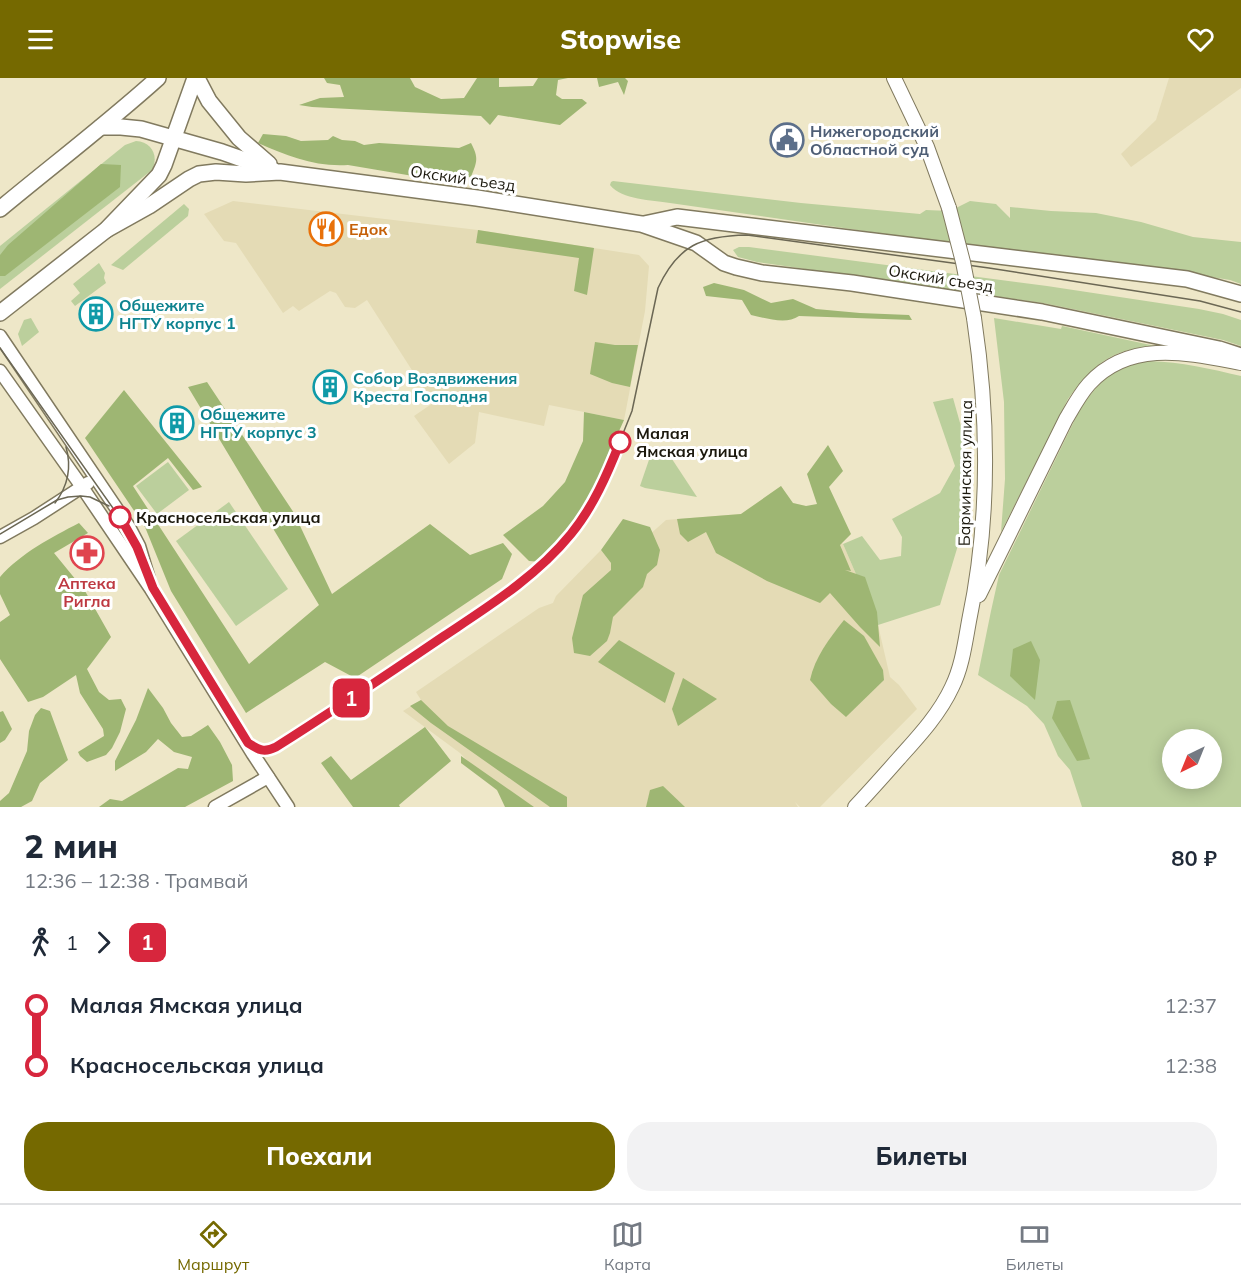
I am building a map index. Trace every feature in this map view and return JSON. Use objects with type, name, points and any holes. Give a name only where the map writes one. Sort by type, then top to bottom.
[{"type":"main road","points":[[0,209],[158,78]]},
{"type":"main road","points":[[0,313],[106,230],[159,175],[196,78]]},
{"type":"main road","points":[[196,78],[209,101],[239,138],[279,172]]},
{"type":"main road","name":"Барминская улица","points":[[855,807],[920,736],[940,710],[953,686],[960,666],[971,610],[984,521],[984,412],[980,362],[963,262],[949,208],[927,147],[894,78]]},
{"type":"main road","points":[[101,127],[141,129],[248,160],[279,172]]},
{"type":"main road","points":[[106,230],[199,174],[279,172]]},
{"type":"main road","name":"Окский съезд","points":[[279,172],[477,198],[641,224],[696,243],[724,263],[762,273],[852,282],[1042,312],[1241,356]]},
{"type":"main road","name":"Окский съезд","points":[[641,224],[677,217],[1187,279],[1241,294]]},
{"type":"main road","points":[[971,610],[1066,419],[1080,395],[1095,378],[1124,358],[1163,352],[1241,363]]},
{"type":"street","points":[[0,336],[129,527],[139,546],[151,589]]},
{"type":"street","points":[[0,371],[151,589],[288,807]]},
{"type":"street","points":[[0,537],[96,478]]},
{"type":"street","points":[[215,807],[268,777]]},
{"type":"shaded area","points":[[1169,78],[1241,78],[1241,88],[1131,167],[1121,154],[1156,120]]},
{"type":"shaded area","points":[[233,201],[478,230],[639,255],[649,266],[645,311],[624,420],[549,405],[544,426],[479,412],[475,443],[449,464],[414,416],[433,403],[367,300],[355,308],[345,307],[336,293],[330,291],[299,311],[293,306],[283,313],[236,243],[224,241],[204,214]]},
{"type":"shaded area","points":[[781,486],[792,503],[806,506],[843,544],[878,625],[890,677],[917,709],[820,807],[800,807],[795,802],[798,807],[513,807],[460,753],[403,711],[421,700],[416,692],[539,608],[553,603],[556,596],[601,550],[611,563],[611,569],[666,520],[741,514]]},
{"type":"green space","points":[[324,78],[410,78],[415,87],[441,99],[464,98],[477,78],[499,78],[499,87],[533,86],[538,78],[568,78],[558,80],[556,95],[562,99],[582,99],[587,103],[560,125],[498,115],[490,125],[481,116],[299,105],[320,98],[344,97],[340,85],[327,83]]},
{"type":"green space","points":[[597,78],[625,78],[628,81],[624,95],[618,82],[599,87]]},
{"type":"green space","points":[[263,134],[286,136],[301,141],[328,140],[333,136],[364,145],[379,143],[459,148],[471,143],[476,160],[471,177],[425,178],[302,160],[258,143]]},
{"type":"green space","points":[[136,141],[146,144],[153,151],[155,160],[152,170],[0,289],[0,246],[125,145]]},
{"type":"green space","points":[[101,164],[121,165],[120,187],[5,276],[0,276],[0,255],[8,245]]},
{"type":"green space","points":[[613,181],[920,214],[926,210],[950,211],[970,201],[996,204],[1010,218],[1010,207],[1096,213],[1141,222],[1193,237],[1241,242],[1241,284],[1199,275],[982,248],[646,200],[615,190],[610,185]]},
{"type":"green space","points":[[184,204],[189,209],[188,216],[123,270],[111,265]]},
{"type":"green space","points":[[478,230],[594,248],[587,295],[574,291],[579,258],[476,243]]},
{"type":"green space","points":[[739,247],[1047,286],[1199,309],[1241,320],[1241,346],[1223,340],[1043,303],[757,262],[738,257],[733,250]]},
{"type":"green space","points":[[99,263],[105,273],[106,283],[75,306],[71,301],[80,293],[73,284]]},
{"type":"green space","points":[[714,283],[744,290],[771,303],[793,299],[816,309],[909,315],[912,320],[799,316],[788,320],[769,319],[751,315],[742,300],[706,296],[703,287]]},
{"type":"green space","points":[[31,318],[39,332],[22,346],[18,334],[24,320]]},
{"type":"green space","points":[[994,318],[1061,329],[1062,326],[1160,347],[1122,352],[1105,360],[1091,371],[1068,399],[1001,532],[1005,479],[1004,402]]},
{"type":"green space","points":[[595,342],[638,345],[630,387],[590,374]]},
{"type":"green space","points":[[1148,361],[1185,364],[1241,376],[1241,807],[1082,807],[1070,770],[1058,756],[1044,724],[1027,706],[978,675],[999,575],[1081,407],[1109,376],[1131,364]]},
{"type":"green space","points":[[207,382],[294,513],[332,594],[430,524],[470,555],[503,543],[512,554],[502,579],[355,678],[325,662],[246,713],[171,591],[145,527],[85,438],[124,390],[202,487],[193,490],[168,458],[133,486],[249,664],[319,605],[188,387]]},
{"type":"green space","points":[[953,398],[964,437],[964,470],[959,542],[940,605],[878,625],[843,544],[862,536],[880,560],[901,556],[902,537],[892,519],[940,493],[955,466],[933,402]]},
{"type":"green space","points":[[584,412],[624,420],[586,505],[568,533],[541,562],[529,561],[503,535],[543,506],[565,482],[583,441]]},
{"type":"green space","points":[[828,445],[843,471],[829,487],[851,534],[840,545],[851,571],[845,570],[865,577],[877,612],[880,647],[830,593],[820,603],[767,581],[716,553],[706,532],[688,542],[680,534],[677,519],[741,514],[781,486],[793,503],[806,506],[817,504],[807,474]]},
{"type":"green space","points":[[652,451],[660,451],[670,456],[697,497],[640,486]]},
{"type":"green space","points":[[168,462],[189,490],[157,514],[136,486]]},
{"type":"green space","points":[[229,502],[288,589],[236,626],[176,541]]},
{"type":"green space","points":[[623,519],[650,527],[660,550],[657,565],[647,574],[643,587],[613,617],[607,641],[590,656],[574,653],[572,638],[583,595],[611,570],[611,563],[601,550]]},
{"type":"green space","points":[[79,523],[88,533],[54,553],[85,591],[111,637],[87,669],[99,692],[109,700],[121,699],[126,709],[120,732],[112,748],[106,755],[87,762],[78,752],[104,736],[103,729],[80,693],[76,675],[43,697],[28,702],[0,659],[0,622],[10,615],[0,594],[0,577],[27,553]]},
{"type":"green space","points":[[844,620],[864,636],[883,670],[884,680],[846,717],[810,680],[819,656]]},
{"type":"green space","points":[[619,640],[675,673],[665,703],[598,662]]},
{"type":"green space","points":[[1031,641],[1040,660],[1035,700],[1010,676],[1013,649]]},
{"type":"green space","points":[[683,678],[717,699],[678,726],[672,709]]},
{"type":"green space","points":[[148,688],[182,737],[191,736],[208,725],[232,765],[233,781],[185,807],[99,807],[110,799],[122,801],[178,768],[188,769],[192,757],[174,752],[158,739],[146,752],[115,771],[115,761],[136,720]]},
{"type":"green space","points":[[421,700],[448,726],[567,797],[567,807],[550,807],[431,723],[410,706]]},
{"type":"green space","points":[[1070,700],[1090,759],[1077,761],[1052,718],[1057,701]]},
{"type":"green space","points":[[41,708],[50,711],[68,760],[40,783],[32,801],[21,807],[0,807],[0,801],[9,793],[27,751],[29,731],[35,715]]},
{"type":"green space","points":[[3,711],[12,729],[5,740],[0,743],[0,712]]},
{"type":"green space","points":[[425,727],[451,761],[399,805],[400,807],[353,807],[321,763],[331,756],[351,780]]},
{"type":"green space","points":[[461,756],[534,807],[505,807],[497,790],[461,763]]},
{"type":"green space","points":[[663,786],[685,807],[646,807],[650,790]]},
{"type":"tram line","points":[[0,348],[127,528],[153,588],[248,743],[263,750],[271,749],[288,740],[508,593],[536,571],[572,534],[593,504],[632,411],[658,288],[674,262],[683,253],[704,241],[747,235],[989,268],[1200,301],[1241,312]]},
{"type":"tram line","name":"1","points":[[120,517],[137,547],[153,588],[248,743],[256,748],[269,750],[508,593],[536,571],[572,534],[593,504],[620,442]]},
{"type":"tram line","points":[[55,503],[68,476],[69,462],[66,447]]},
{"type":"tram line","points":[[0,534],[57,500],[68,497],[90,497],[109,506]]},
{"type":"place","name":"Нижегородский Областной суд","points":[[787,140]]},
{"type":"place","name":"Едок","points":[[326,229]]},
{"type":"place","name":"Общежите НГТУ корпус 1","points":[[96,314]]},
{"type":"place","name":"Собор Воздвижения Креста Господня","points":[[330,387]]},
{"type":"place","name":"Общежите НГТУ корпус 3","points":[[177,423]]},
{"type":"place","name":"Малая Ямская улица","points":[[620,442]]},
{"type":"place","name":"Красносельская улица","points":[[120,517]]},
{"type":"place","name":"Аптека Ригла","points":[[87,553]]}]
